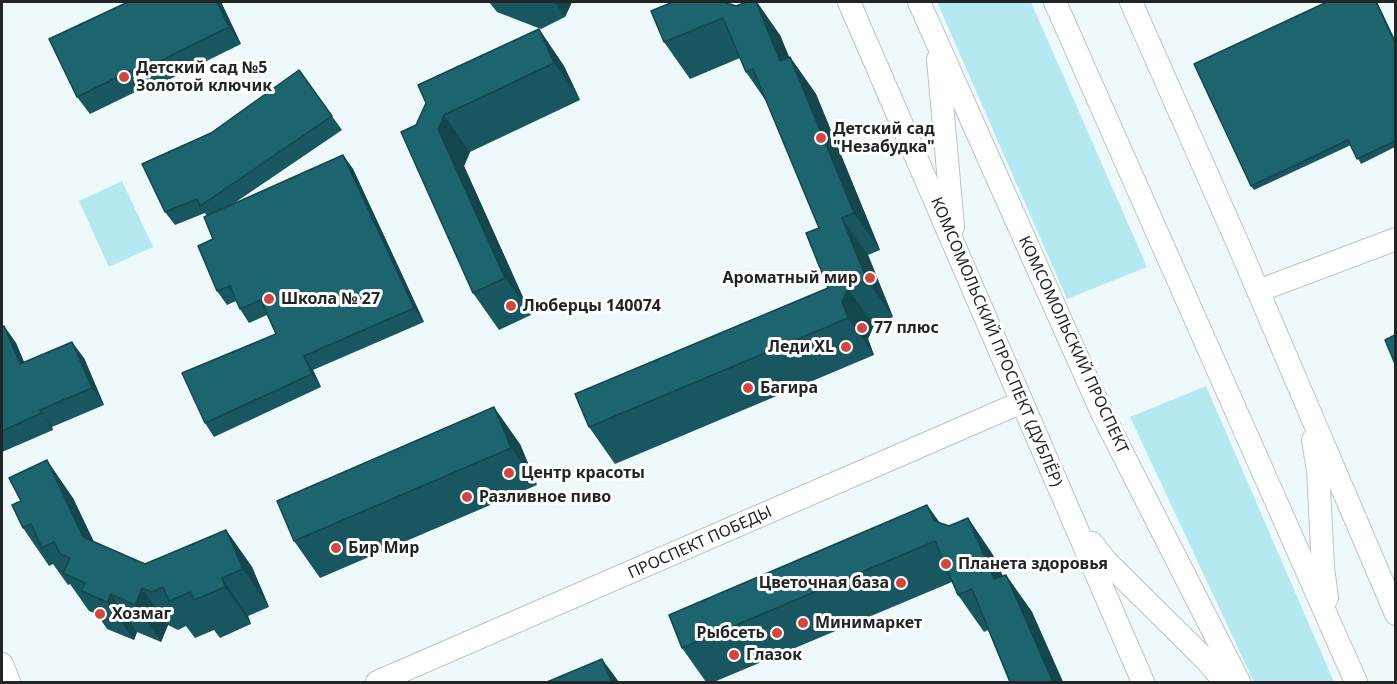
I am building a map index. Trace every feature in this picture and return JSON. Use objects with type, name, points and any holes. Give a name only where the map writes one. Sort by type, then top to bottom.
[{"type":"main road","name":"КОМСОМОЛЬСКИЙ ПРОСПЕКТ (ДУБЛЁР)","points":[[849,2],[1143,682]]},
{"type":"main road","name":"КОМСОМОЛЬСКИЙ ПРОСПЕКТ","points":[[919,2],[1103,415],[1239,682]]},
{"type":"main road","points":[[1056,2],[1356,682]]},
{"type":"main road","points":[[1131,2],[1258,291],[1395,614]]},
{"type":"main road","points":[[936,43],[954,245]]},
{"type":"main road","points":[[1258,291],[1395,239]]},
{"type":"main road","name":"ПРОСПЕКТ ПОБЕДЫ","points":[[377,682],[1022,402]]},
{"type":"main road","points":[[1306,403],[1318,470],[1323,567],[1331,627]]},
{"type":"main road","points":[[1072,518],[1106,561],[1205,659],[1225,682]]},
{"type":"main road","points":[[2,664],[9,682]]},
{"type":"shaded area","points":[[937,2],[1031,2],[1147,267],[1067,299]]},
{"type":"shaded area","points":[[122,181],[153,247],[109,267],[79,201]]},
{"type":"shaded area","points":[[1206,386],[1334,682],[1254,682],[1130,417]]},
{"type":"building","points":[[128,2],[217,2],[229,27],[144,69],[142,65],[77,97],[49,39]]},
{"type":"building","points":[[673,2],[724,2],[736,6],[756,2],[780,61],[790,57],[854,213],[842,218],[867,280],[848,288],[842,302],[848,318],[589,427],[575,394],[828,288],[806,233],[819,228],[753,69],[746,72],[723,18],[664,42],[651,11]]},
{"type":"building","points":[[1327,2],[1376,2],[1395,43],[1395,141],[1357,159],[1348,140],[1251,186],[1194,64]]},
{"type":"building","points":[[539,29],[554,63],[444,115],[438,129],[505,278],[473,293],[401,132],[416,125],[426,103],[418,85]]},
{"type":"building","points":[[299,70],[332,116],[200,206],[197,199],[165,212],[142,164],[211,133]]},
{"type":"building","points":[[343,155],[414,308],[304,356],[312,374],[205,423],[182,373],[276,334],[261,300],[240,309],[230,286],[217,291],[198,246],[213,239],[204,217]]},
{"type":"building","points":[[4,326],[20,364],[72,342],[92,388],[40,410],[42,413],[2,431],[2,327]]},
{"type":"building","points":[[1395,335],[1395,364],[1385,340]]},
{"type":"building","points":[[494,407],[511,448],[294,541],[277,501]]},
{"type":"building","points":[[47,460],[83,537],[145,564],[226,530],[243,569],[222,578],[225,587],[194,600],[190,592],[169,601],[163,587],[152,592],[142,588],[135,605],[111,594],[107,602],[81,591],[85,583],[63,573],[70,558],[60,554],[54,542],[42,548],[31,524],[23,528],[12,505],[21,501],[9,478]]},
{"type":"building","points":[[927,505],[934,521],[949,526],[968,518],[994,579],[1006,575],[1053,682],[1010,682],[972,589],[958,595],[935,541],[682,648],[669,615]]},
{"type":"building","points":[[602,659],[612,682],[547,682]]},
{"type":"place","name":"Детский сад №5 Золотой ключик","points":[[124,77]]},
{"type":"place","name":"Детский сад \"Незабудка\"","points":[[821,138]]},
{"type":"place","name":"Ароматный мир","points":[[870,278]]},
{"type":"place","name":"Школа № 27","points":[[269,299]]},
{"type":"place","name":"Люберцы 140074","points":[[511,306]]},
{"type":"place","name":"77 плюс","points":[[862,328]]},
{"type":"place","name":"Леди XL","points":[[846,347]]},
{"type":"place","name":"Багира","points":[[748,388]]},
{"type":"place","name":"Центр красоты","points":[[509,473]]},
{"type":"place","name":"Разливное пиво","points":[[467,497]]},
{"type":"place","name":"Бир Мир","points":[[336,548]]},
{"type":"place","name":"Планета здоровья","points":[[946,564]]},
{"type":"place","name":"Цветочная база","points":[[901,583]]},
{"type":"place","name":"Хозмаг","points":[[100,614]]},
{"type":"place","name":"Минимаркет","points":[[803,623]]},
{"type":"place","name":"Рыбсеть","points":[[777,633]]},
{"type":"place","name":"Глазок","points":[[734,655]]}]
